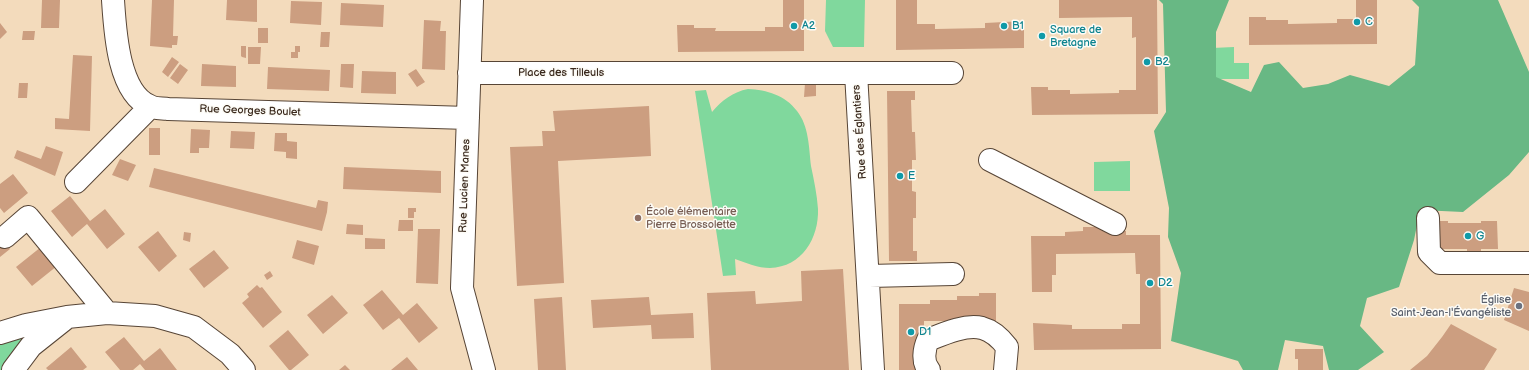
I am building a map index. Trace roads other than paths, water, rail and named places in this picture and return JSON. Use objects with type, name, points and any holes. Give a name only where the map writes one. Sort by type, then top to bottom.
[{"type":"street","points":[[76,182],[150,107],[135,95],[125,75],[118,45],[113,0]]},
{"type":"street","name":"Rue Lucien Manes","points":[[472,0],[462,288],[484,370]]},
{"type":"street","name":"Place des Tilleuls","points":[[469,73],[652,73]]},
{"type":"street","name":"Rue des Églantiers","points":[[652,73],[856,73],[869,276],[873,370]]},
{"type":"street","points":[[856,73],[952,73]]},
{"type":"street","name":"Rue Georges Boulet","points":[[150,107],[468,118]]},
{"type":"street","points":[[990,160],[1115,224]]},
{"type":"street","points":[[5,237],[28,217],[107,313]]},
{"type":"street","points":[[1428,218],[1428,252],[1440,263],[1529,263]]},
{"type":"street","points":[[869,276],[953,274]]},
{"type":"street","points":[[0,333],[26,325],[67,317],[107,313],[155,316],[194,327],[230,354],[244,370]]},
{"type":"street","points":[[13,370],[32,346],[67,317]]},
{"type":"street","points":[[929,370],[926,366],[924,349],[928,340],[966,328],[982,328],[998,337],[1007,347],[1005,370]]},
{"type":"place","name":"C","points":[[1357,22]]},
{"type":"place","name":"A2","points":[[794,26]]},
{"type":"place","name":"B1","points":[[1004,26]]},
{"type":"place","name":"Square de Bretagne","points":[[1042,36]]},
{"type":"place","name":"B2","points":[[1147,62]]},
{"type":"place","name":"E","points":[[900,176]]},
{"type":"place","name":"École élémentaire Pierre Brossolette","points":[[638,218]]},
{"type":"place","name":"G","points":[[1468,236]]},
{"type":"place","name":"D2","points":[[1150,283]]},
{"type":"place","name":"Église Saint-Jean-l'Évangéliste","points":[[1519,306]]},
{"type":"place","name":"D1","points":[[911,332]]}]
